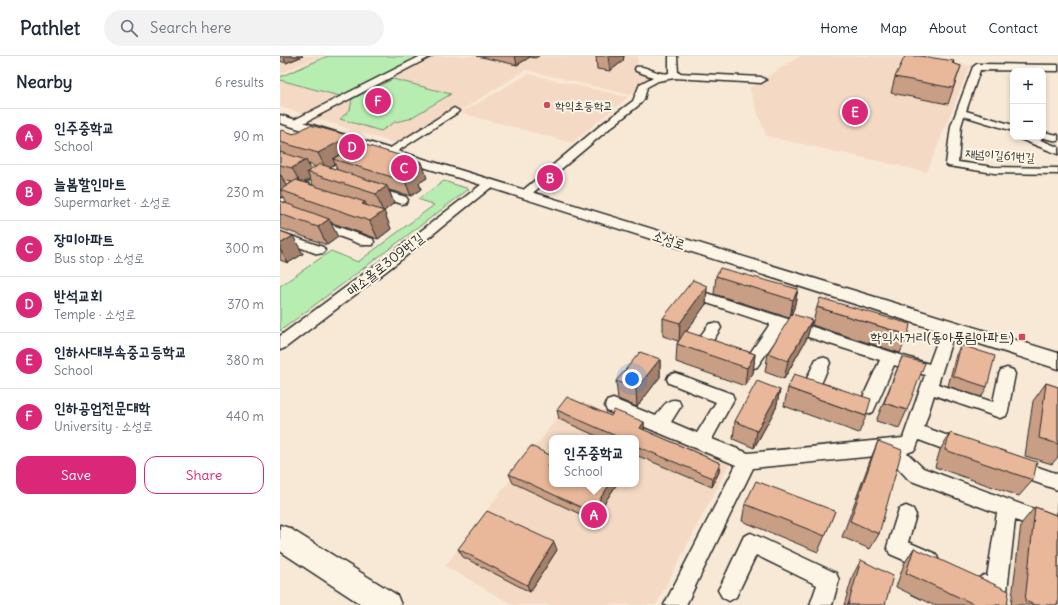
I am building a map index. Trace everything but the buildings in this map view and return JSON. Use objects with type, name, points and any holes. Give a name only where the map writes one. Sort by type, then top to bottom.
[{"type":"main road","name":"소성로","points":[[280,119],[303,128],[374,147],[1058,361]]},
{"type":"main road","points":[[280,537],[387,605]]},
{"type":"street","points":[[303,128],[428,56]]},
{"type":"street","points":[[673,56],[674,75]]},
{"type":"street","points":[[977,56],[984,66],[1017,68]]},
{"type":"street","points":[[1023,56],[1032,68]]},
{"type":"street","points":[[639,65],[662,77]]},
{"type":"street","name":"재넘이길61번길","points":[[984,66],[977,67],[956,126],[952,164],[994,170],[1058,171]]},
{"type":"street","points":[[1046,68],[1058,68]]},
{"type":"street","points":[[525,194],[606,126],[630,108],[639,99],[643,86],[655,79],[674,75],[761,80]]},
{"type":"street","points":[[389,152],[454,111]]},
{"type":"street","points":[[961,112],[1010,129]]},
{"type":"street","points":[[1046,136],[1058,138]]},
{"type":"street","points":[[1031,140],[1058,151]]},
{"type":"street","points":[[360,155],[374,147]]},
{"type":"street","points":[[282,209],[302,190],[340,167]]},
{"type":"street","points":[[314,171],[342,180]]},
{"type":"street","name":"매소홀로309번길","points":[[280,344],[397,256],[490,183]]},
{"type":"street","points":[[287,185],[317,196]]},
{"type":"street","points":[[365,188],[402,200]]},
{"type":"street","points":[[302,218],[368,242]]},
{"type":"street","points":[[280,236],[318,250]]},
{"type":"street","points":[[703,297],[889,358],[931,380],[1000,411],[1007,374]]},
{"type":"street","points":[[714,328],[702,345],[751,363],[780,322]]},
{"type":"street","points":[[613,406],[746,461],[909,445],[949,327]]},
{"type":"street","points":[[822,364],[811,387],[867,407],[889,358]]},
{"type":"street","points":[[675,379],[726,399],[701,442]]},
{"type":"street","points":[[659,425],[673,406]]},
{"type":"street","points":[[914,431],[979,454]]},
{"type":"street","points":[[890,447],[916,474],[1058,527]]},
{"type":"street","points":[[674,605],[746,461]]},
{"type":"street","points":[[1001,461],[1058,482]]},
{"type":"street","points":[[968,579],[996,591],[1007,508]]},
{"type":"street","points":[[906,515],[897,547],[947,569]]},
{"type":"street","points":[[729,590],[751,543],[829,580],[821,605]]},
{"type":"shaded area","points":[[280,56],[319,56],[280,74]]},
{"type":"shaded area","points":[[322,56],[638,56],[636,70],[656,77],[630,95],[526,70],[404,146],[280,107],[280,76]]},
{"type":"shaded area","points":[[800,56],[892,56],[922,60],[927,58],[970,66],[927,172],[766,136],[749,88]]},
{"type":"shaded area","name":"학익초등학교","points":[[528,74],[628,97],[572,143],[461,113]]},
{"type":"shaded area","points":[[572,398],[730,463],[656,605],[513,605],[445,566]]},
{"type":"green space","points":[[328,56],[422,56],[343,97],[280,80],[280,77]]},
{"type":"green space","points":[[393,79],[451,94],[409,119],[395,122],[381,131],[340,119],[350,110],[352,99]]},
{"type":"green space","points":[[444,181],[469,189],[280,331],[280,286],[331,251],[358,262],[434,205],[418,199]]},
{"type":"place","name":"인하공업전문대학","points":[[378,101]]},
{"type":"place","name":"학익초등학교","points":[[547,105]]},
{"type":"place","name":"인하사대부속중고등학교","points":[[855,112]]},
{"type":"place","name":"반석교회","points":[[352,147]]},
{"type":"place","name":"장미아파트","points":[[404,168]]},
{"type":"place","name":"늘봄할인마트","points":[[550,178]]},
{"type":"place","name":"학익사거리(동아풍림아파트)","points":[[1022,337]]},
{"type":"place","name":"인주중학교","points":[[594,515]]}]
